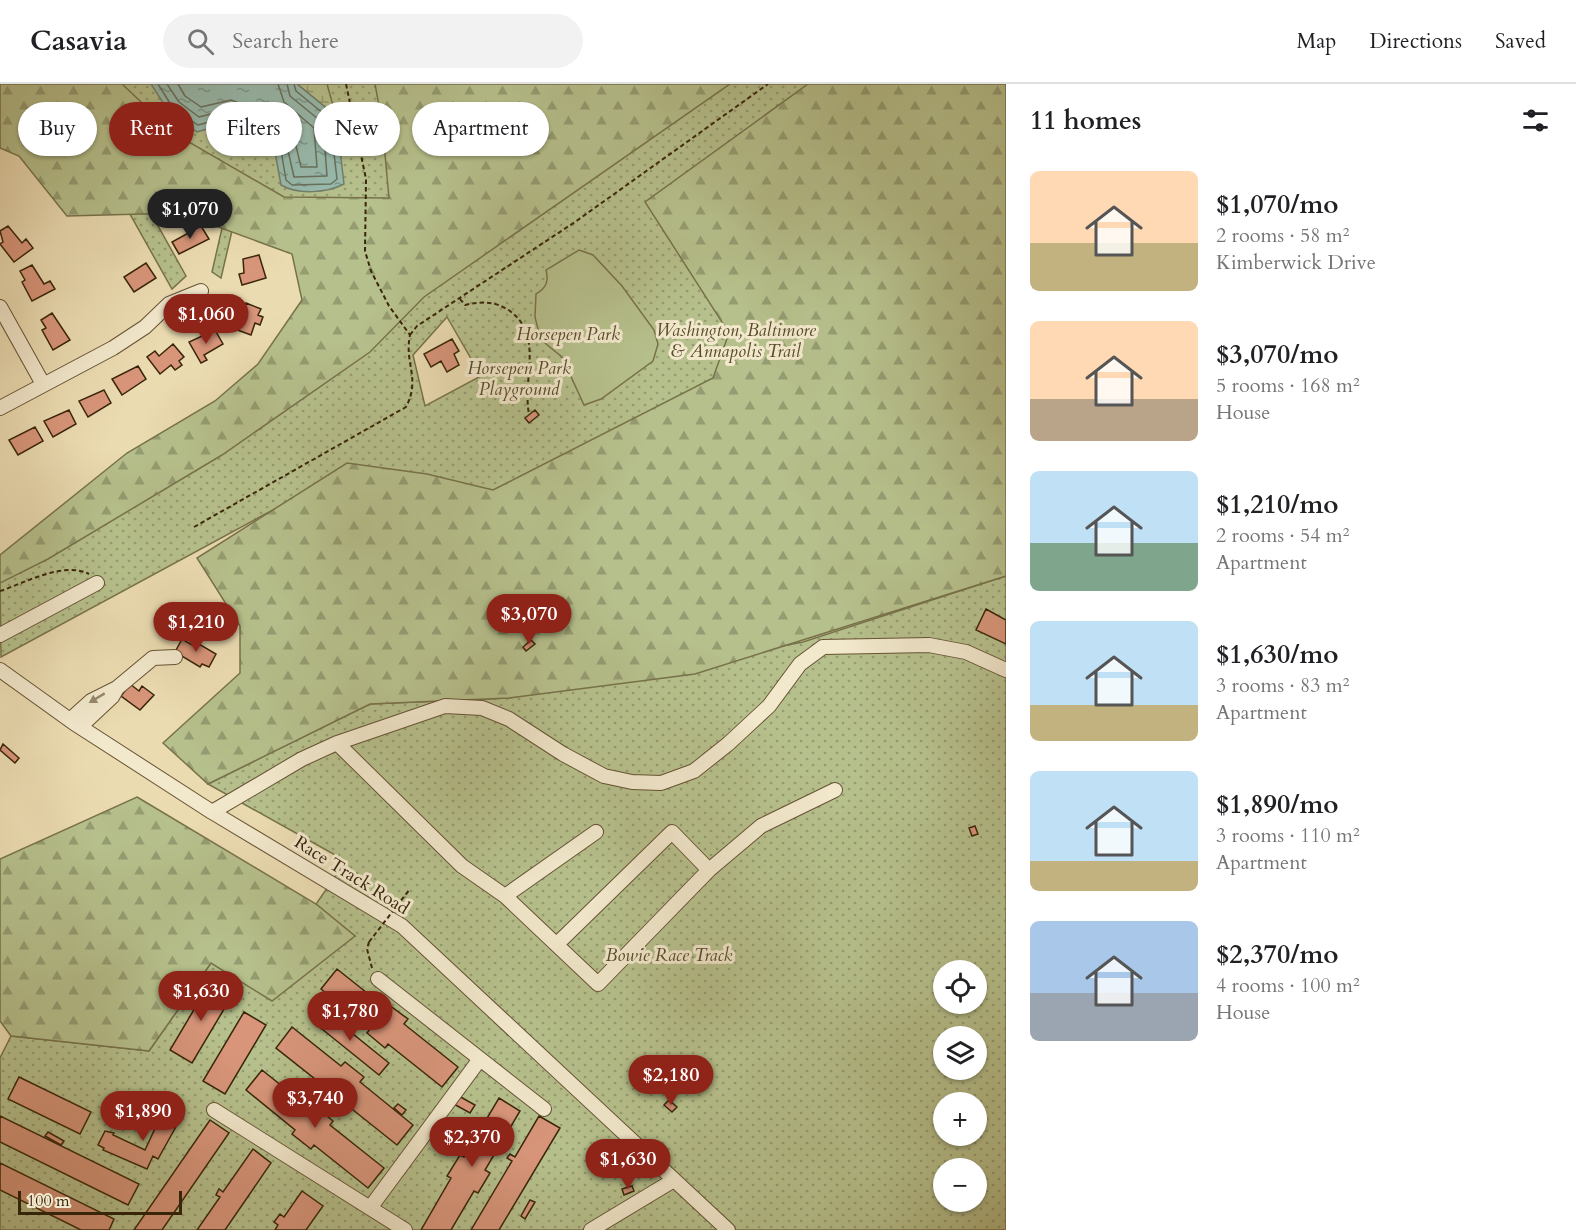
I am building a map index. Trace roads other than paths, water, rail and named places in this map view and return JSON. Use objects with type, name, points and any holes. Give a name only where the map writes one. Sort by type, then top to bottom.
[{"type":"street","points":[[0,408],[84,365],[145,327],[169,304],[201,291]]},
{"type":"street","points":[[0,307],[43,384]]},
{"type":"street","points":[[0,635],[97,583]]},
{"type":"street","points":[[212,812],[302,759],[337,743],[433,709],[467,705],[482,708],[509,720],[563,754],[604,776],[632,782],[661,783],[694,771],[728,744],[769,706],[800,664],[823,647],[929,645],[966,651],[1006,670]]},
{"type":"street","points":[[75,723],[112,697],[117,688],[153,658],[175,657]]},
{"type":"street","name":"Race Track Road","points":[[0,670],[155,776],[402,926],[728,1230]]},
{"type":"street","points":[[337,743],[462,866],[505,896],[598,984],[709,870],[761,826],[835,790]]},
{"type":"street","points":[[505,896],[596,832]]},
{"type":"street","points":[[557,944],[672,832],[709,870]]},
{"type":"street","points":[[378,979],[544,1109]]},
{"type":"street","points":[[370,1208],[480,1059]]},
{"type":"street","points":[[214,1110],[405,1230]]},
{"type":"street","points":[[591,1230],[674,1179]]},
{"type":"water","points":[[151,84],[297,84],[319,102],[314,102],[314,156],[341,156],[344,184],[312,192],[281,185],[276,156],[302,156],[302,102],[206,102],[206,129],[197,132],[194,130],[194,102],[163,102]]},
{"type":"park label","name":"Horsepen Park","points":[[568,334]]},
{"type":"park label","name":"Washington, Baltimore & Annapolis Trail","points":[[736,340]]},
{"type":"park label","name":"Horsepen Park Playground","points":[[519,378]]},
{"type":"park label","name":"Bowie Race Track","points":[[669,955]]}]
